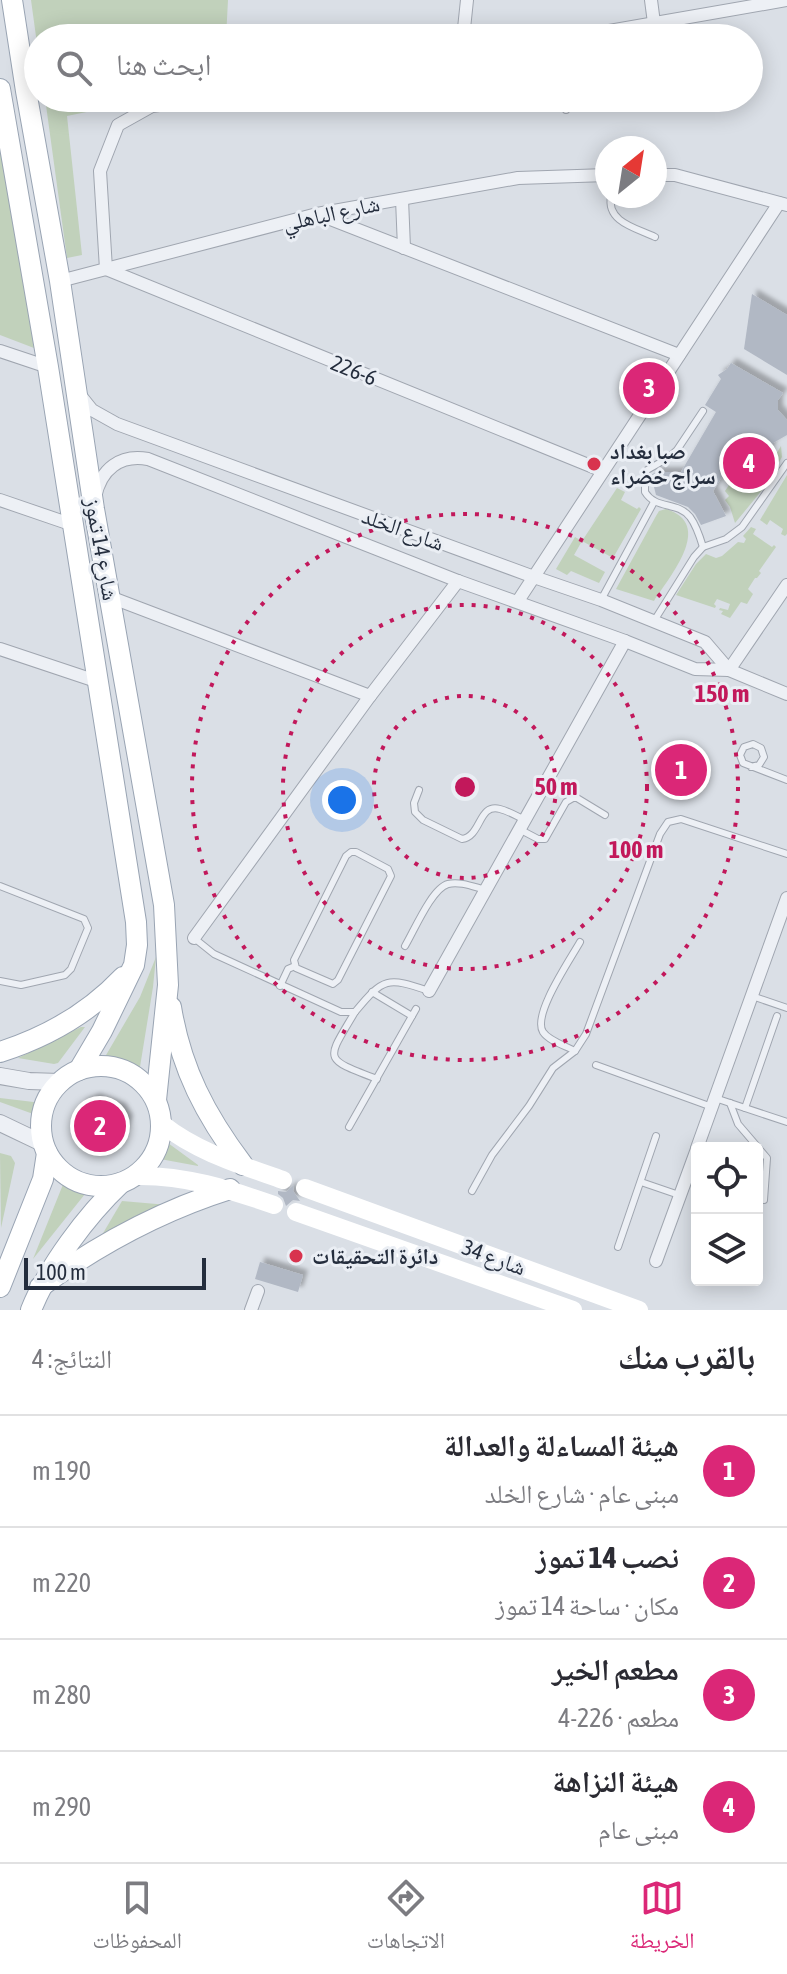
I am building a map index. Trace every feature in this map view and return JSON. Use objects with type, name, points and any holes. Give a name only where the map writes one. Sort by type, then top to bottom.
[{"type":"main road","name":"شارع 14 تموز","points":[[12,0],[24,78]]},
{"type":"main road","name":"شارع 14 تموز","points":[[0,89],[48,367],[136,922],[134,965],[79,1070]]},
{"type":"main road","name":"شارع 14 تموز","points":[[30,112],[60,281],[94,509],[164,905],[168,985],[156,1100]]},
{"type":"main road","points":[[0,1052],[49,1033],[72,1020],[115,986],[134,965]]},
{"type":"main road","points":[[168,985],[179,1045],[190,1078],[204,1109],[243,1165]]},
{"type":"main road","points":[[31,1310],[40,1287],[67,1246],[128,1180],[151,1161],[161,1137],[162,1124],[156,1100],[140,1080],[117,1068],[91,1066],[79,1070],[59,1082],[52,1091],[43,1111],[41,1133],[54,1163],[73,1179],[96,1186],[128,1180],[186,1178],[274,1205]]},
{"type":"main road","points":[[162,1124],[192,1144],[283,1180]]},
{"type":"main road","points":[[0,1287],[43,1179],[46,1148]]},
{"type":"main road","name":"شارع 34","points":[[305,1188],[601,1304],[639,1310]]},
{"type":"main road","points":[[40,1287],[130,1229],[196,1200],[230,1189]]},
{"type":"main road","name":"شارع 34","points":[[296,1212],[573,1310]]},
{"type":"street","points":[[464,24],[467,0]]},
{"type":"street","points":[[651,0],[654,23]]},
{"type":"street","points":[[648,24],[787,0]]},
{"type":"street","points":[[106,269],[100,171],[118,125],[141,112]]},
{"type":"street","name":"شارع الباهلي","points":[[60,281],[317,214],[518,178],[595,175]]},
{"type":"street","points":[[518,601],[679,355],[783,204],[667,175]]},
{"type":"street","points":[[402,199],[404,248]]},
{"type":"street","points":[[317,214],[679,355]]},
{"type":"street","name":"226-6","points":[[106,269],[603,471]]},
{"type":"street","points":[[0,351],[48,367]]},
{"type":"street","name":"شارع الخلد","points":[[76,389],[92,410],[117,424],[601,600],[705,642],[729,670]]},
{"type":"street","name":"شارع الخلد","points":[[94,509],[98,486],[112,467],[128,458],[148,459],[458,581],[695,669],[729,670],[787,694]]},
{"type":"street","points":[[0,500],[73,525]]},
{"type":"street","points":[[194,938],[458,581]]},
{"type":"street","points":[[729,670],[787,585]]},
{"type":"street","points":[[110,597],[370,696]]},
{"type":"street","points":[[429,991],[625,641]]},
{"type":"street","points":[[0,649],[99,682]]},
{"type":"street","points":[[699,1142],[787,898]]},
{"type":"street","points":[[0,1076],[59,1082]]},
{"type":"street","points":[[0,1123],[46,1148]]},
{"type":"street","points":[[656,1261],[691,1165]]},
{"type":"street","points":[[251,1310],[258,1291]]},
{"type":"lane","points":[[610,208],[619,221],[655,237]]},
{"type":"lane","points":[[703,411],[677,450],[645,474],[645,492],[654,502],[688,515],[703,547]]},
{"type":"lane","points":[[654,621],[694,557],[703,547],[726,539],[742,527],[787,463]]},
{"type":"lane","points":[[601,600],[654,502]]},
{"type":"lane","points":[[751,767],[787,780]]},
{"type":"lane","points":[[419,790],[414,803],[415,812],[423,820],[462,839],[475,832],[490,809],[497,808],[538,839],[545,839],[566,802],[573,798],[605,815]]},
{"type":"lane","points":[[472,1191],[492,1155],[512,1131],[553,1068],[575,1051],[586,1034],[660,834],[668,822],[681,819],[787,854]]},
{"type":"lane","points":[[280,986],[288,969],[295,966],[330,983],[337,982],[391,876],[390,871],[356,852],[348,854],[295,958],[295,966]]},
{"type":"lane","points":[[405,946],[436,892],[445,884],[457,883],[486,890]]},
{"type":"lane","points":[[0,886],[84,919],[88,928],[71,969],[65,975],[21,985],[0,981]]},
{"type":"lane","points":[[194,938],[214,954],[280,986],[341,1012],[355,1012]]},
{"type":"lane","points":[[575,1051],[548,1037],[540,1023],[544,1007],[580,942]]},
{"type":"lane","points":[[377,1079],[341,1065],[333,1053],[355,1012],[383,984],[394,981],[429,991]]},
{"type":"lane","points":[[349,1127],[414,1013],[372,992]]},
{"type":"lane","points":[[752,996],[787,1008]]},
{"type":"lane","points":[[745,1108],[777,1016]]},
{"type":"lane","points":[[596,1065],[713,1103],[730,1103],[785,1121],[787,1111]]},
{"type":"lane","points":[[730,1103],[738,1124],[767,1158],[764,1200]]},
{"type":"lane","points":[[618,1247],[656,1136]]},
{"type":"lane","points":[[641,1182],[680,1196]]},
{"type":"green space","points":[[31,0],[228,0],[227,24],[34,24]]},
{"type":"green space","points":[[47,112],[87,112],[67,116],[82,255],[67,258]]},
{"type":"green space","points":[[0,133],[34,348],[0,335]]},
{"type":"green space","points":[[781,446],[782,457],[763,489],[735,523],[725,500],[729,496],[725,491],[733,479],[756,488]]},
{"type":"green space","points":[[787,475],[785,536],[781,534],[783,529],[770,520],[767,525],[760,520]]},
{"type":"green space","points":[[617,488],[625,492],[621,500],[641,509],[613,558],[582,541]]},
{"type":"green space","points":[[666,509],[680,516],[687,526],[688,538],[670,578],[654,601],[616,589],[659,511]]},
{"type":"green space","points":[[751,527],[756,529],[753,534],[776,547],[748,589],[753,594],[747,604],[741,602],[730,618],[719,610],[728,610],[730,604],[717,599],[715,608],[676,595],[706,554],[716,558],[738,542],[744,543],[746,539],[743,536]]},
{"type":"green space","points":[[575,537],[582,541],[574,555],[605,572],[599,583],[571,571],[567,575],[556,569]]},
{"type":"green space","points":[[156,957],[139,1073],[122,1063],[102,1062],[140,997]]},
{"type":"green space","points":[[85,1027],[58,1063],[18,1058]]},
{"type":"green space","points":[[0,1098],[42,1103],[36,1115],[0,1102]]},
{"type":"green space","points":[[168,1143],[198,1165],[198,1166],[160,1159]]},
{"type":"green space","points":[[0,1153],[11,1156],[15,1163],[1,1228]]},
{"type":"green space","points":[[64,1182],[85,1194],[33,1259]]},
{"type":"green space","points":[[122,1201],[168,1205],[102,1235]]},
{"type":"building","points":[[752,294],[787,315],[787,375],[744,349]]},
{"type":"building","points":[[731,363],[783,393],[778,400],[778,410],[787,420],[787,435],[773,443],[750,483],[727,469],[713,491],[726,516],[701,525],[688,507],[656,495],[651,475],[656,472],[681,472],[716,412],[705,405],[721,379],[718,375]]},
{"type":"building","points":[[95,1098],[121,1108],[128,1120],[118,1148],[105,1154],[78,1144],[72,1132],[82,1104]]},
{"type":"building","points":[[294,1185],[293,1191],[300,1201],[293,1200],[286,1206],[278,1191],[286,1192]]},
{"type":"building","points":[[260,1262],[303,1275],[298,1292],[255,1279]]},
{"type":"place","name":"مطعم الخير","points":[[649,388]]},
{"type":"place","name":"هيئة النزاهة","points":[[749,463]]},
{"type":"place","name":"صبا بغداد سراج خضراء","points":[[594,464]]},
{"type":"place","name":"هيئة المساءلة والعدالة","points":[[681,770]]},
{"type":"place","name":"نصب 14 تموز","points":[[100,1126]]},
{"type":"place","name":"دائرة التحقيقات","points":[[296,1256]]}]
